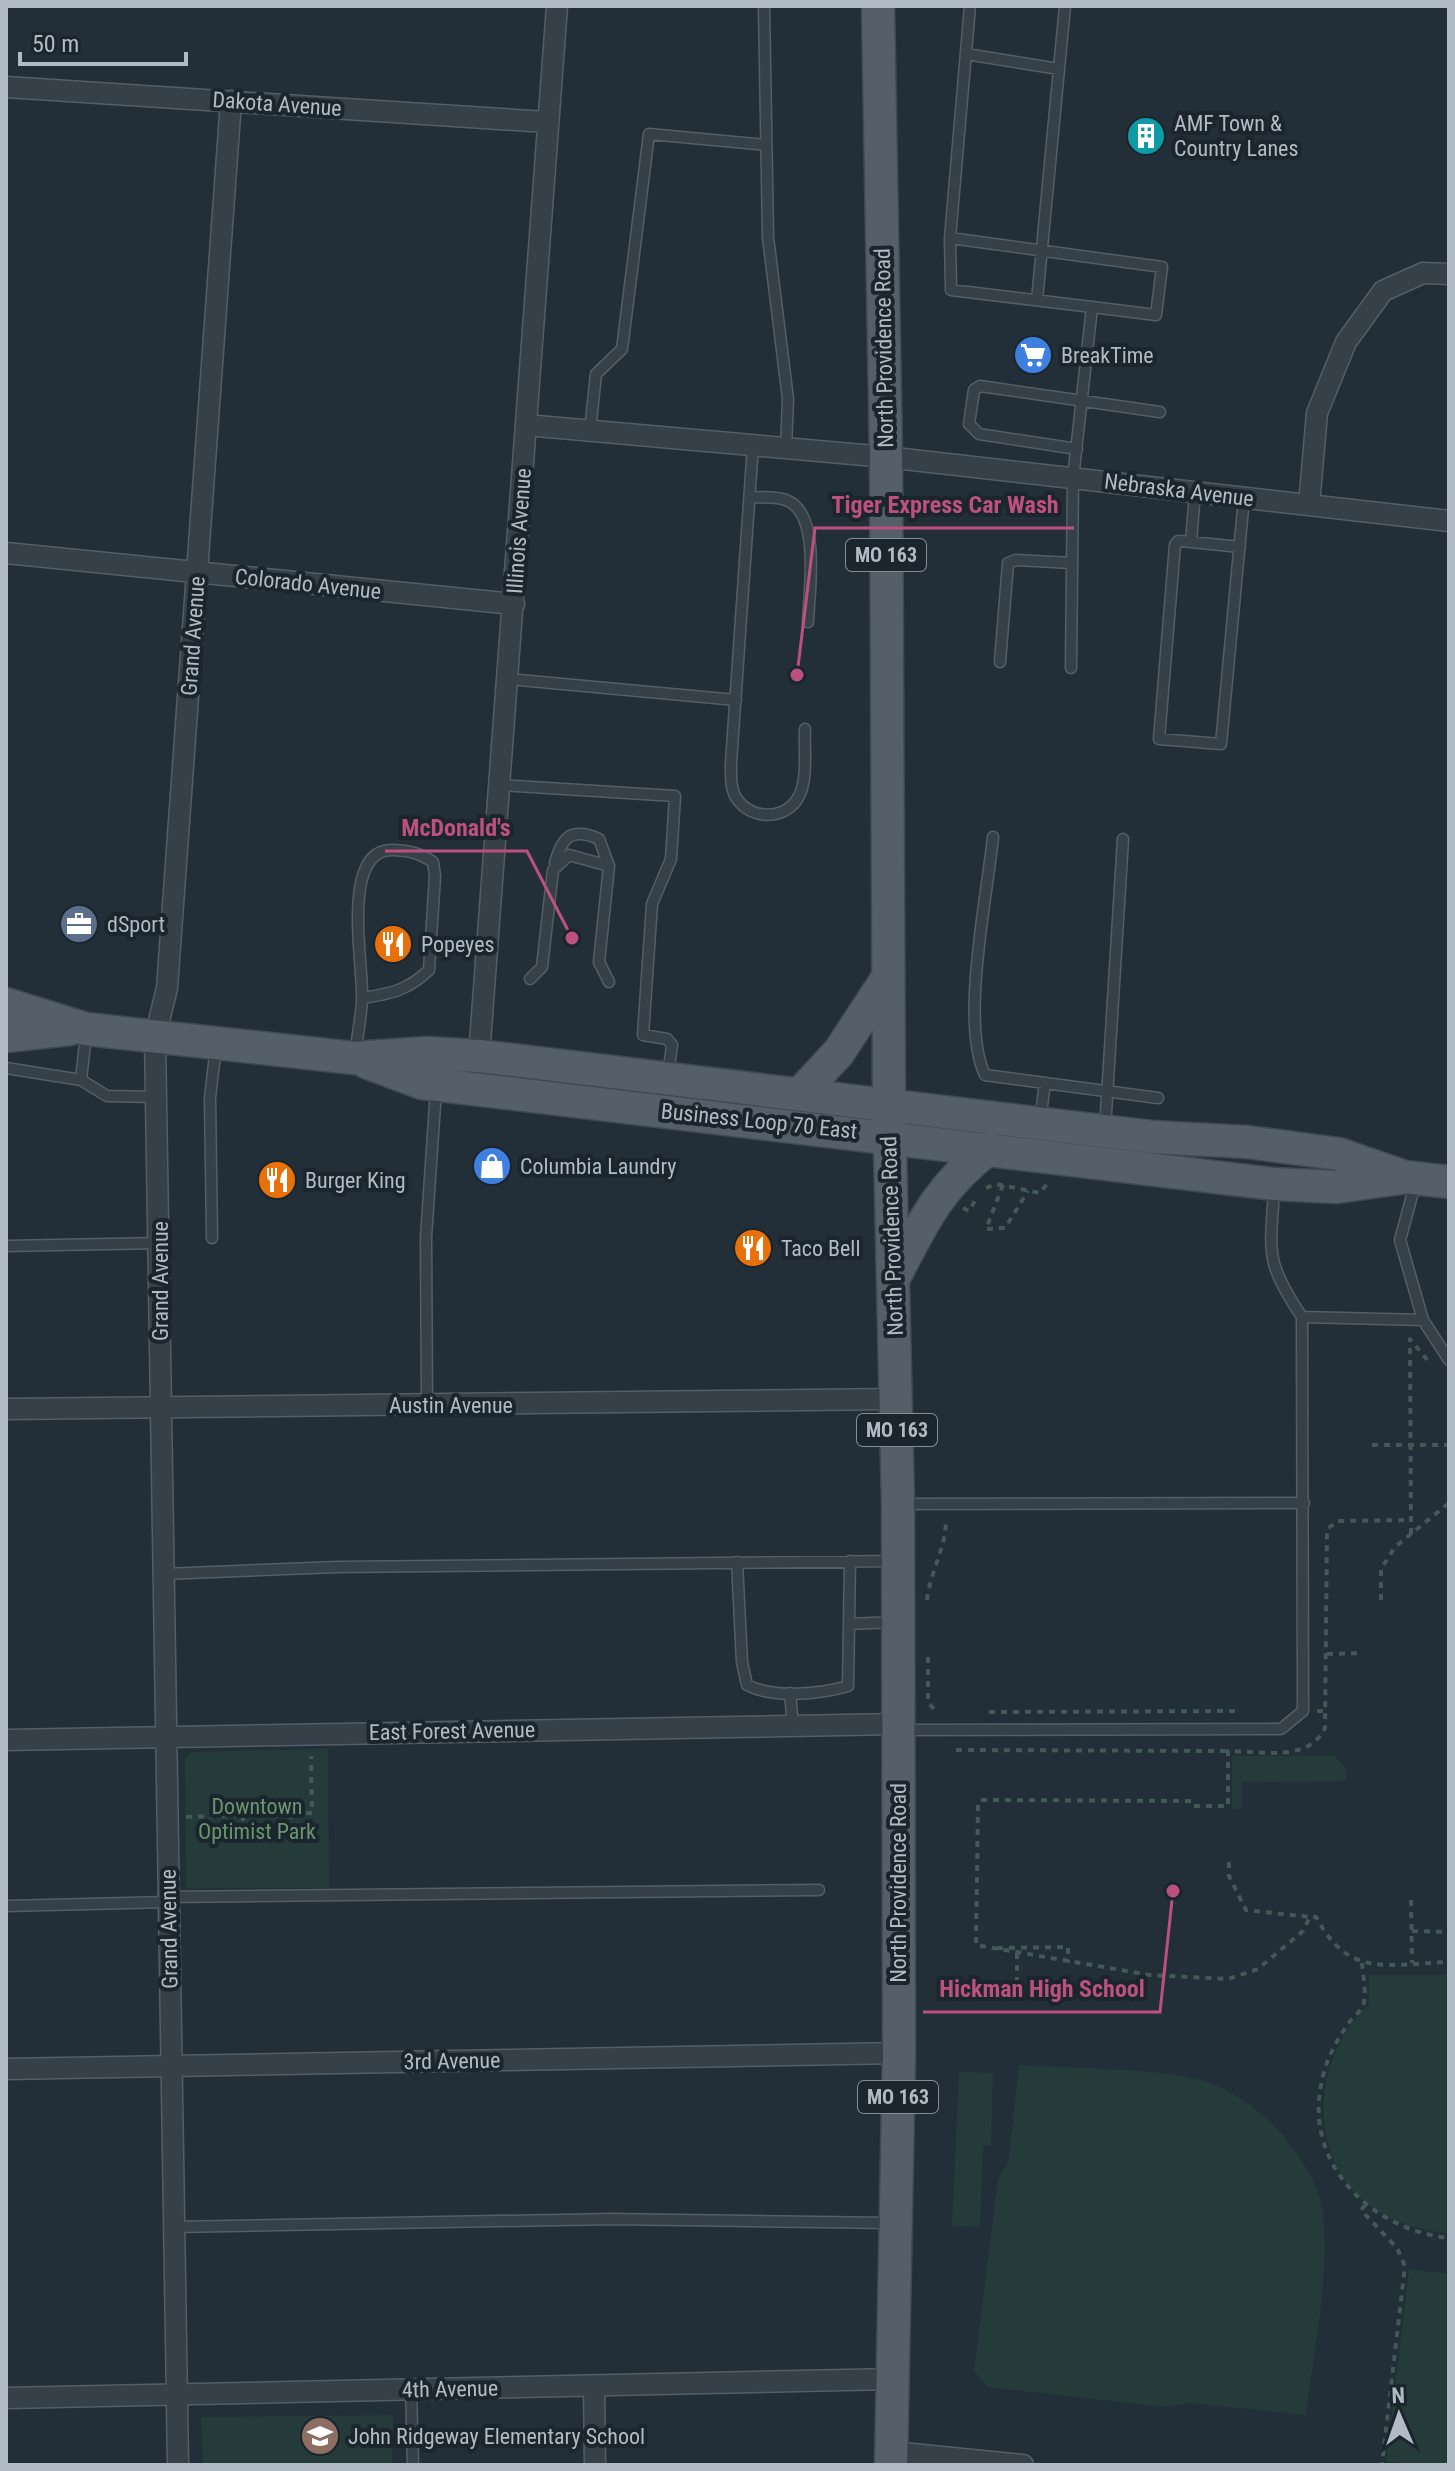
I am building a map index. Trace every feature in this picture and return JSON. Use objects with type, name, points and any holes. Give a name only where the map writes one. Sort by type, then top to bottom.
[{"type":"main road","name":"North Providence Road","points":[[878,6],[886,457],[889,1104],[898,1505],[899,2053],[891,2458]]},
{"type":"main road","points":[[801,1093],[839,1052],[888,977]]},
{"type":"main road","name":"Business Loop 70 East","points":[[6,1004],[81,1029]]},
{"type":"main road","name":"Business Loop 70 East","points":[[6,1036],[81,1029],[354,1058],[426,1053],[479,1056],[1105,1131],[1339,1154],[1410,1178]]},
{"type":"main road","name":"Business Loop 70 East","points":[[354,1058],[436,1084],[1274,1184],[1336,1187],[1410,1178],[1449,1182]]},
{"type":"main road","points":[[894,1277],[938,1197],[956,1174],[988,1149]]},
{"type":"street","name":"Illinois Avenue","points":[[479,1056],[557,6]]},
{"type":"street","name":"Dakota Avenue","points":[[6,87],[547,122]]},
{"type":"street","name":"Grand Avenue","points":[[178,2465],[155,1037],[167,988],[231,101]]},
{"type":"street","points":[[1309,505],[1317,413],[1346,342],[1383,291],[1423,273],[1449,274]]},
{"type":"street","name":"Nebraska Avenue","points":[[526,425],[886,457],[1449,521]]},
{"type":"street","name":"Colorado Avenue","points":[[6,553],[514,604]]},
{"type":"street","name":"Austin Avenue","points":[[6,1409],[896,1399]]},
{"type":"street","name":"East Forest Avenue","points":[[6,1740],[311,1733],[898,1727]]},
{"type":"street","name":"3rd Avenue","points":[[6,2069],[899,2053]]},
{"type":"street","name":"4th Avenue","points":[[6,2398],[894,2379]]},
{"type":"street","points":[[594,2386],[595,2465]]},
{"type":"street","points":[[891,2458],[1023,2465]]},
{"type":"lane","points":[[764,6],[768,237],[788,399],[786,448]]},
{"type":"lane","points":[[950,238],[1162,267],[1156,315],[951,290],[950,238],[970,6]]},
{"type":"lane","points":[[1037,300],[1065,6]]},
{"type":"lane","points":[[966,54],[1059,69]]},
{"type":"lane","points":[[590,431],[596,374],[622,349],[649,134],[766,145]]},
{"type":"lane","points":[[1071,668],[1073,478],[1092,307]]},
{"type":"lane","points":[[1077,449],[1036,438],[979,434],[969,424],[974,390],[980,386],[1042,398],[1160,412]]},
{"type":"lane","points":[[753,445],[732,785],[737,799],[750,810],[764,815],[782,813],[793,807],[801,793],[805,729]]},
{"type":"lane","points":[[1191,542],[1195,492]]},
{"type":"lane","points":[[750,497],[788,501],[803,515],[811,541],[808,622]]},
{"type":"lane","points":[[1240,547],[1178,541],[1175,545],[1159,739],[1221,744],[1240,547],[1244,498]]},
{"type":"lane","points":[[1000,662],[1008,563],[1016,560],[1072,563]]},
{"type":"lane","points":[[508,679],[736,700]]},
{"type":"lane","points":[[500,785],[675,796],[671,859],[652,904],[643,1035],[667,1039],[672,1045],[668,1078]]},
{"type":"lane","points":[[530,979],[542,967],[553,870],[561,841],[570,833],[579,832],[599,839],[607,852],[609,866],[599,962],[609,982]]},
{"type":"lane","points":[[993,837],[975,1009],[975,1055],[985,1075],[1158,1098]]},
{"type":"lane","points":[[1105,1131],[1110,1091],[1123,839]]},
{"type":"lane","points":[[354,1058],[362,998],[358,967],[361,873],[368,858],[384,849],[418,852],[433,862],[435,876],[429,970],[412,986],[397,993],[362,998]]},
{"type":"lane","points":[[553,870],[569,855],[609,866]]},
{"type":"lane","points":[[81,1029],[81,1080]]},
{"type":"lane","points":[[212,1238],[210,1098],[217,1044]]},
{"type":"lane","points":[[6,1068],[81,1080],[107,1096],[157,1097]]},
{"type":"lane","points":[[1040,1123],[1045,1083]]},
{"type":"lane","points":[[427,1405],[426,1237],[436,1084]]},
{"type":"lane","points":[[1410,1178],[1400,1240],[1423,1320],[1449,1360]]},
{"type":"lane","points":[[898,1727],[985,1730],[1281,1729],[1303,1711],[1302,1317],[1277,1278],[1270,1253],[1274,1184]]},
{"type":"lane","points":[[6,1246],[160,1243]]},
{"type":"lane","points":[[1302,1317],[1423,1320]]},
{"type":"lane","points":[[898,1505],[1304,1503]]},
{"type":"lane","points":[[737,1562],[742,1662],[747,1685],[759,1691],[790,1693],[848,1686],[850,1561]]},
{"type":"lane","points":[[164,1574],[337,1567],[898,1561]]},
{"type":"lane","points":[[849,1624],[898,1622]]},
{"type":"lane","points":[[790,1693],[793,1726]]},
{"type":"lane","points":[[6,1906],[168,1900],[819,1890]]},
{"type":"lane","points":[[173,2227],[288,2228],[612,2219],[896,2223]]},
{"type":"lane","points":[[411,2389],[413,2465]]},
{"type":"path","points":[[957,1205],[969,1211],[988,1186],[1003,1185],[1040,1193],[1048,1182]]},
{"type":"path","points":[[1003,1185],[986,1229],[1005,1228],[1028,1191]]},
{"type":"path","points":[[1411,1534],[1410,1339],[1432,1365]]},
{"type":"path","points":[[1372,1445],[1449,1445]]},
{"type":"path","points":[[1381,1600],[1381,1569],[1395,1547],[1449,1503]]},
{"type":"path","points":[[927,1605],[928,1584],[946,1535],[946,1522]]},
{"type":"path","points":[[927,1647],[928,1702],[935,1712],[942,1713]]},
{"type":"path","points":[[1327,1654],[1362,1653]]},
{"type":"path","points":[[985,1712],[1255,1711]]},
{"type":"path","points":[[1303,1711],[1328,1711]]},
{"type":"path","points":[[167,1817],[312,1813],[311,1733]]},
{"type":"path","points":[[956,1750],[1228,1751]]},
{"type":"path","points":[[1191,1801],[981,1800],[978,1804],[976,1945],[1150,1975],[1228,1979],[1258,1969],[1303,1931],[1310,1917]]},
{"type":"path","points":[[291,1813],[292,1847]]},
{"type":"path","points":[[243,1815],[243,1840]]},
{"type":"path","points":[[1229,1862],[1229,1876],[1246,1910],[1316,1917],[1329,1941],[1343,1954],[1362,1963],[1449,1962]]},
{"type":"path","points":[[1411,1900],[1412,1963]]},
{"type":"path","points":[[1412,1931],[1449,1932]]},
{"type":"path","points":[[1068,1940],[1068,1963]]},
{"type":"path","points":[[987,1948],[1068,1947]]},
{"type":"path","points":[[1017,1953],[1017,1988]]},
{"type":"path","points":[[1362,1963],[1363,2007],[1341,2035],[1328,2060],[1320,2102],[1323,2133],[1330,2158],[1345,2183],[1365,2205],[1397,2226],[1449,2238]]},
{"type":"path","points":[[1365,2205],[1361,2210],[1397,2248],[1405,2266],[1382,2464]]},
{"type":"green space","name":"Downtown Optimist Park","points":[[328,1749],[329,1888],[186,1888],[185,1759],[191,1752]]},
{"type":"green space","points":[[1232,1756],[1334,1756],[1346,1768],[1346,1781],[1242,1782],[1242,1809],[1232,1809]]},
{"type":"green space","points":[[1369,1975],[1449,1975],[1449,2234],[1397,2221],[1362,2199],[1342,2175],[1329,2147],[1324,2117],[1325,2087],[1334,2057],[1348,2029],[1369,2004]]},
{"type":"green space","points":[[1019,2065],[1146,2072],[1194,2078],[1222,2088],[1248,2104],[1290,2144],[1316,2187],[1325,2245],[1321,2304],[1306,2415],[1190,2403],[1164,2407],[988,2387],[974,2371],[998,2179],[1008,2164]]},
{"type":"green space","points":[[959,2072],[993,2073],[991,2146],[983,2146],[980,2227],[952,2226]]},
{"type":"green space","points":[[1409,2269],[1449,2274],[1449,2465],[1386,2462]]},
{"type":"green space","points":[[393,2415],[392,2465],[203,2465],[201,2417]]},
{"type":"place","name":"AMF Town & Country Lanes","points":[[1146,136]]},
{"type":"place","name":"BreakTime","points":[[1033,355]]},
{"type":"place","name":"Tiger Express Car Wash","points":[[797,675]]},
{"type":"place","name":"dSport","points":[[79,924]]},
{"type":"place","name":"McDonald's","points":[[572,938]]},
{"type":"place","name":"Popeyes","points":[[393,944]]},
{"type":"place","name":"Columbia Laundry","points":[[492,1166]]},
{"type":"place","name":"Burger King","points":[[277,1180]]},
{"type":"place","name":"Taco Bell","points":[[753,1248]]},
{"type":"place","name":"Hickman High School","points":[[1173,1891]]},
{"type":"place","name":"John Ridgeway Elementary School","points":[[320,2436]]}]
